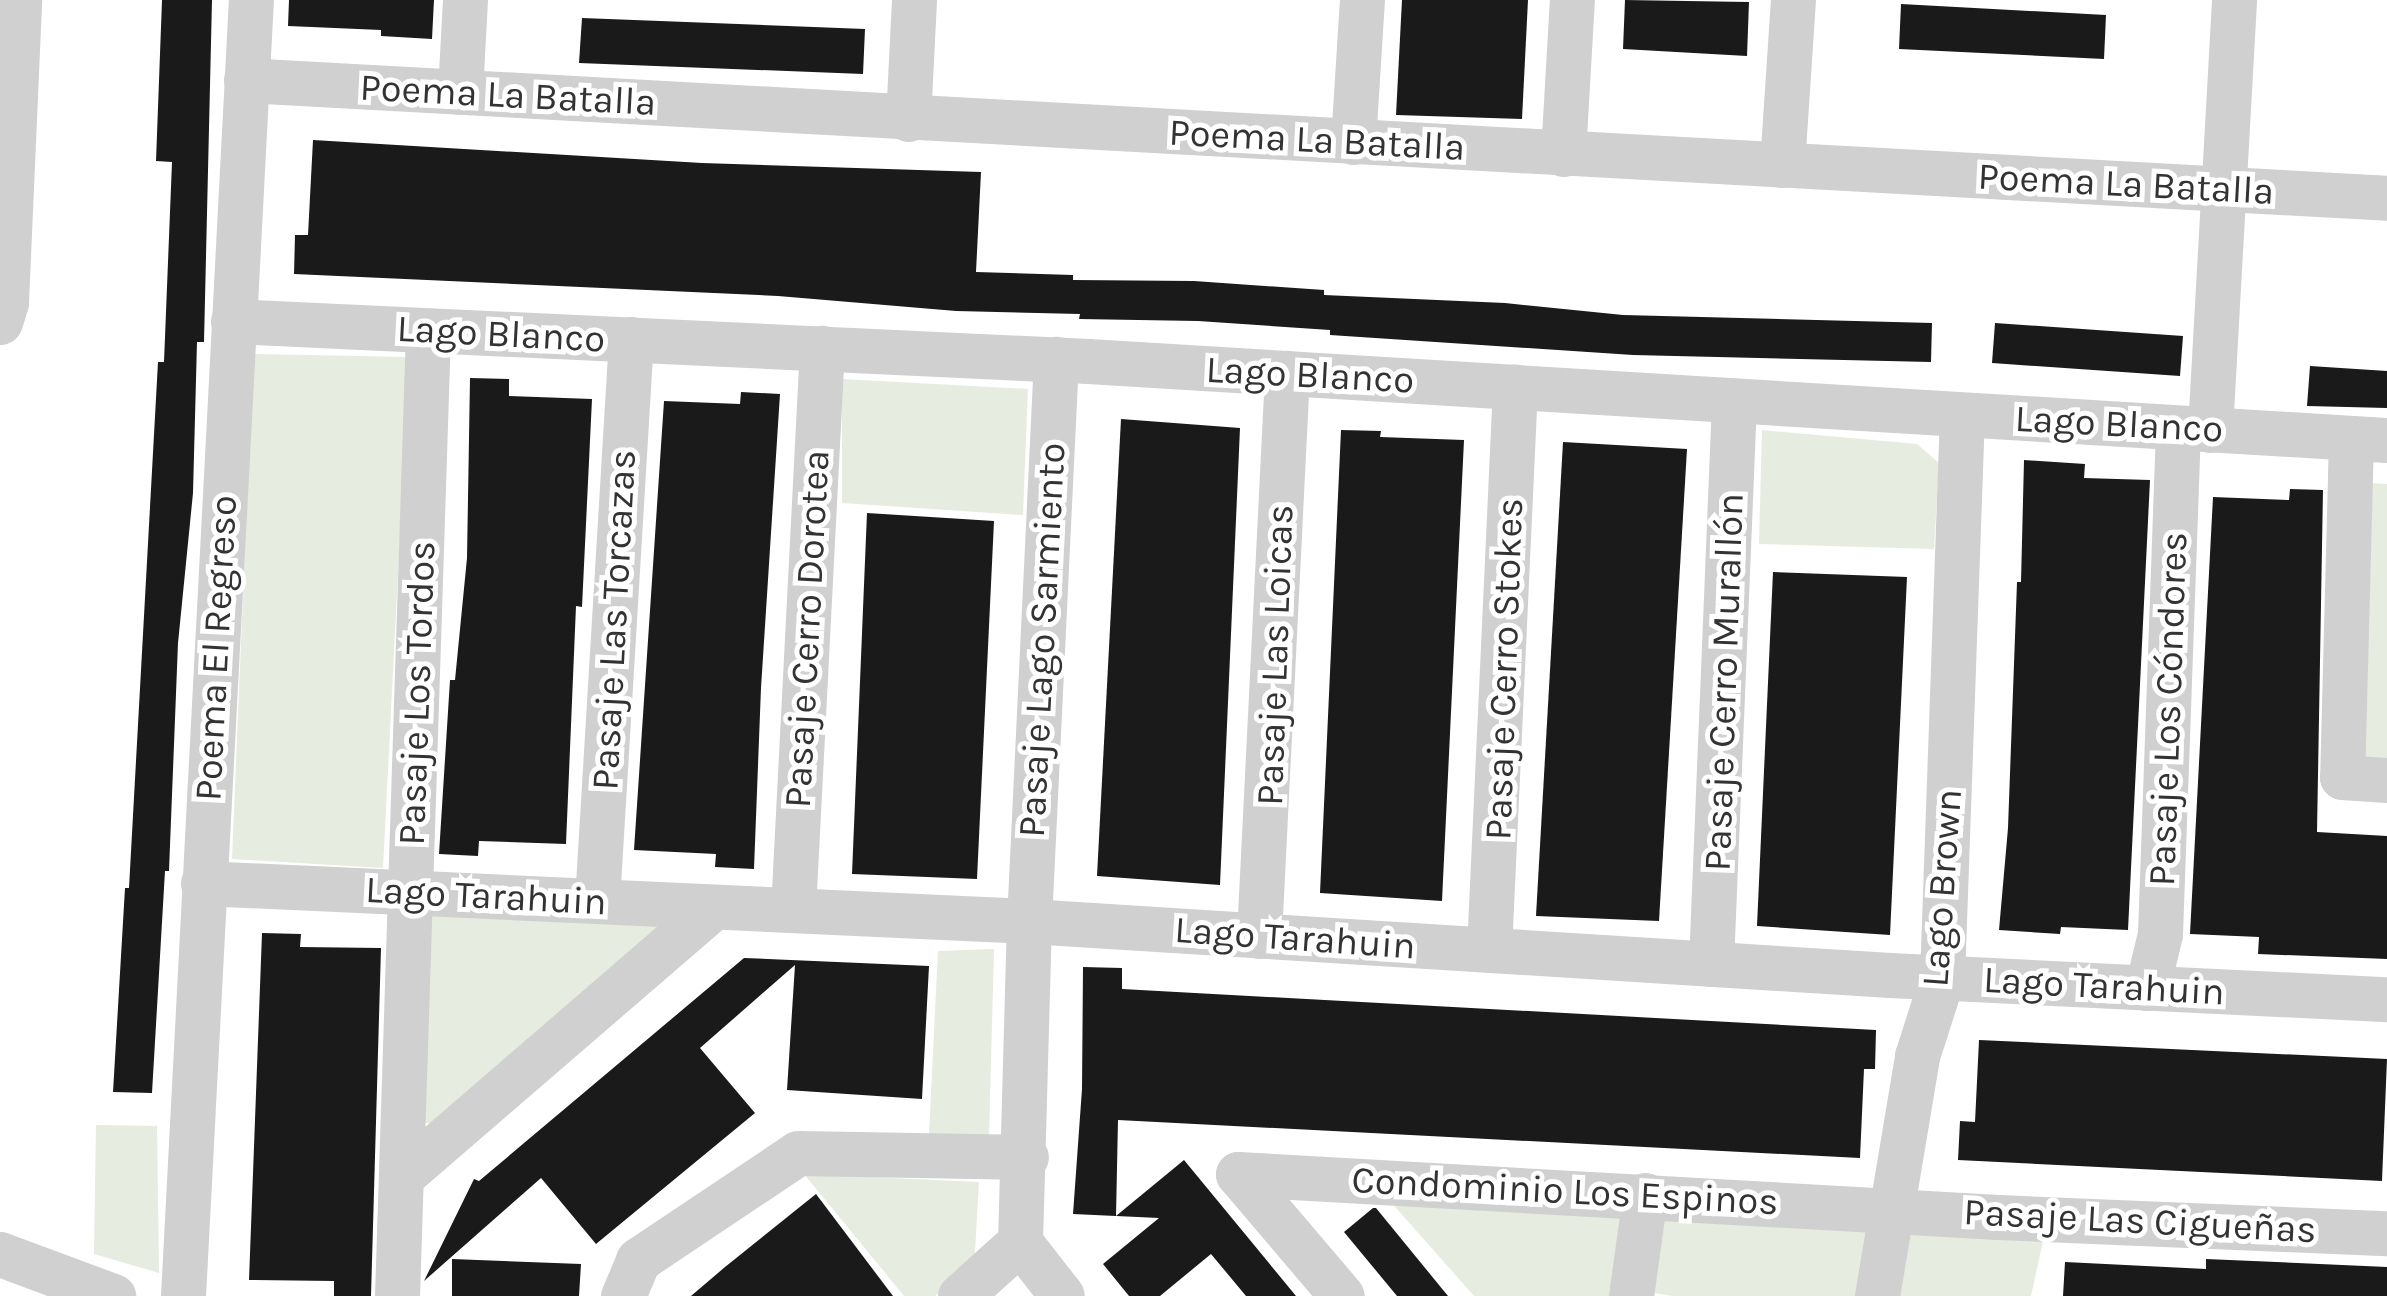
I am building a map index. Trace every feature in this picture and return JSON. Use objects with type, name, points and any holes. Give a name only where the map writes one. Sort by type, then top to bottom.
[{"type":"street","points":[[0,322],[6,302],[20,0]]},
{"type":"street","name":"Poema El Regreso","points":[[182,1296],[251,0]]},
{"type":"street","points":[[460,92],[465,0]]},
{"type":"street","points":[[908,119],[914,0]]},
{"type":"street","points":[[1352,142],[1362,0]]},
{"type":"street","points":[[1563,154],[1572,0]]},
{"type":"street","points":[[1782,166],[1793,0]]},
{"type":"street","name":"Pasaje Los Cóndores","points":[[2147,988],[2160,934],[2194,429],[2224,189],[2234,0]]},
{"type":"street","name":"Poema La Batalla","points":[[246,80],[2387,198]]},
{"type":"street","name":"Lago Blanco","points":[[233,321],[1056,359],[2369,439]]},
{"type":"street","name":"Pasaje Los Tordos","points":[[397,1296],[428,330]]},
{"type":"street","name":"Pasaje Las Torcazas","points":[[597,901],[631,340]]},
{"type":"street","name":"Pasaje Cerro Dorotea","points":[[792,910],[822,348]]},
{"type":"street","name":"Pasaje Lago Sarmiento","points":[[1020,1242],[1026,1157],[1029,922],[1056,359]]},
{"type":"street","name":"Pasaje Las Loicas","points":[[1260,936],[1286,374]]},
{"type":"street","name":"Pasaje Cerro Stokes","points":[[1489,950],[1515,387]]},
{"type":"street","name":"Pasaje Cerro Murallón","points":[[1711,964],[1734,400]]},
{"type":"street","name":"Lago Brown","points":[[1877,1296],[1917,1056],[1942,978],[1962,415]]},
{"type":"street","points":[[2369,439],[2342,777],[2387,780]]},
{"type":"street","name":"Lago Tarahuin","points":[[203,883],[1029,922],[1942,978],[2387,999]]},
{"type":"street","points":[[403,1175],[714,907]]},
{"type":"street","points":[[623,1296],[638,1260],[798,1153],[1026,1157]]},
{"type":"street","name":"Condominio Los Espinos","points":[[1342,1296],[1238,1174],[1893,1208]]},
{"type":"street","points":[[1631,1296],[1645,1195]]},
{"type":"street","name":"Pasaje Las Cigueñas","points":[[1893,1208],[1998,1218],[2387,1233]]},
{"type":"street","points":[[960,1296],[1020,1242],[1062,1296]]},
{"type":"street","points":[[0,1254],[113,1296]]},
{"type":"shaded area","points":[[253,354],[409,357],[383,868],[232,859]]},
{"type":"shaded area","points":[[842,379],[1028,389],[1023,515],[842,503]]},
{"type":"shaded area","points":[[1762,430],[1917,444],[1939,463],[1934,549],[1759,544]]},
{"type":"shaded area","points":[[2369,483],[2387,484],[2387,764],[2356,763]]},
{"type":"shaded area","points":[[420,908],[671,921],[436,1124],[408,1121]]},
{"type":"shaded area","points":[[994,949],[989,1136],[929,1134],[938,951]]},
{"type":"shaded area","points":[[96,1125],[157,1126],[159,1273],[94,1254]]},
{"type":"shaded area","points":[[804,1174],[979,1182],[974,1269],[935,1296],[904,1296]]},
{"type":"shaded area","points":[[1390,1201],[2045,1232],[2031,1296],[1673,1296],[1620,1288],[1618,1296],[1474,1296]]},
{"type":"building","points":[[162,0],[212,0],[204,342],[197,342],[193,493],[178,643],[169,871],[165,871],[152,1093],[113,1092],[125,888],[129,888],[158,362],[164,362],[172,162],[156,161]]},
{"type":"building","points":[[289,0],[434,0],[432,39],[381,36],[381,30],[288,26]]},
{"type":"building","points":[[1402,0],[1528,0],[1522,119],[1396,115]]},
{"type":"building","points":[[1625,0],[1749,2],[1747,56],[1623,49]]},
{"type":"building","points":[[1901,4],[2106,15],[2104,59],[1899,49]]},
{"type":"building","points":[[582,18],[865,29],[863,74],[579,63]]},
{"type":"building","points":[[313,140],[702,163],[981,172],[976,272],[1073,275],[1073,280],[1194,281],[1324,290],[1324,295],[1505,303],[1623,315],[1932,323],[1931,362],[1633,355],[1330,335],[1330,330],[1198,321],[1079,319],[1080,314],[956,311],[778,296],[294,274],[295,235],[308,235]]},
{"type":"building","points":[[1995,323],[2183,336],[2180,376],[1992,363]]},
{"type":"building","points":[[2310,366],[2387,371],[2387,408],[2307,406]]},
{"type":"building","points":[[470,378],[509,379],[509,396],[592,399],[582,607],[576,606],[566,844],[479,841],[478,856],[439,854],[450,680],[455,680],[467,558]]},
{"type":"building","points":[[741,392],[780,394],[754,869],[715,867],[716,854],[634,850],[664,401],[740,404]]},
{"type":"building","points":[[1121,419],[1240,428],[1220,885],[1097,876]]},
{"type":"building","points":[[1341,430],[1381,431],[1380,437],[1464,440],[1442,901],[1320,893]]},
{"type":"building","points":[[1563,442],[1687,449],[1659,921],[1536,916]]},
{"type":"building","points":[[2024,460],[2085,464],[2084,478],[2150,480],[2128,930],[2061,927],[2060,934],[1999,930],[2008,828]]},
{"type":"building","points":[[2290,489],[2323,490],[2317,832],[2387,836],[2387,959],[2258,954],[2259,937],[2190,934],[2213,497],[2289,500]]},
{"type":"building","points":[[867,513],[994,521],[977,879],[852,874]]},
{"type":"building","points":[[1773,572],[1907,577],[1890,935],[1757,926]]},
{"type":"building","points":[[262,933],[301,934],[300,947],[381,948],[371,1296],[334,1296],[334,1281],[249,1280]]},
{"type":"building","points":[[744,958],[929,966],[922,1099],[787,1090],[795,965],[700,1048],[755,1113],[596,1244],[541,1178],[424,1281],[474,1179],[479,1181]]},
{"type":"building","points":[[1083,967],[1122,968],[1122,989],[1876,1030],[1875,1069],[1864,1069],[1860,1158],[1118,1120],[1116,1216],[1073,1214],[1082,1089]]},
{"type":"building","points":[[1979,1040],[2387,1059],[2382,1181],[1958,1160],[1960,1121],[1975,1122]]},
{"type":"building","points":[[1184,1160],[1296,1296],[1246,1296],[1211,1254],[1160,1296],[1129,1296],[1103,1264],[1159,1218],[1116,1216]]},
{"type":"building","points":[[816,1194],[893,1296],[691,1296],[725,1267]]},
{"type":"building","points":[[1373,1208],[1448,1296],[1397,1296],[1344,1232]]},
{"type":"building","points":[[452,1259],[581,1264],[579,1296],[452,1296]]},
{"type":"building","points":[[2206,1259],[2387,1267],[2387,1296],[2063,1296],[2065,1262],[2206,1269]]}]
